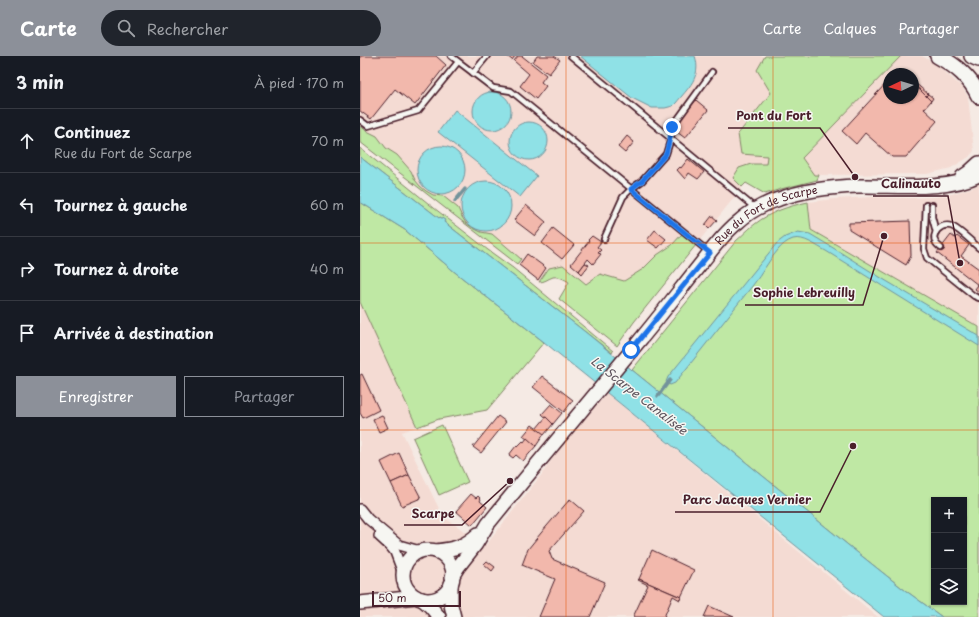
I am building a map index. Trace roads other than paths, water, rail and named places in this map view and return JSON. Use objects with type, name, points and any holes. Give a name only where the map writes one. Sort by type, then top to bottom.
[{"type":"main road","points":[[938,56],[950,63],[966,76],[974,86],[979,96]]},
{"type":"main road","points":[[972,56],[979,59]]},
{"type":"main road","name":"Rue du Fort de Scarpe","points":[[939,185],[950,182],[968,173],[979,163]]},
{"type":"main road","name":"Rue du Fort de Scarpe","points":[[451,580],[458,567],[476,544],[488,524],[723,236],[736,223],[756,209],[790,195],[822,189],[857,186],[939,185],[964,181],[979,174]]},
{"type":"main road","name":"Rue du Fort de Scarpe","points":[[436,551],[454,549],[466,544],[488,524]]},
{"type":"main road","points":[[439,617],[430,606],[407,588],[404,581],[403,575],[407,561],[412,555],[420,551],[436,551],[443,555],[448,561],[452,569],[451,605],[454,617]]},
{"type":"main road","points":[[360,603],[386,594],[396,587],[403,575]]},
{"type":"main road","points":[[360,603],[419,598],[430,599],[441,596],[446,591],[451,580]]},
{"type":"street","points":[[360,509],[399,545],[420,551]]},
{"type":"street","points":[[360,519],[391,547],[398,558],[403,575]]},
{"type":"lane","points":[[451,56],[493,88],[511,91],[710,253]]},
{"type":"lane","points":[[473,73],[486,56]]},
{"type":"lane","points":[[571,56],[756,209]]},
{"type":"lane","points":[[360,120],[368,126],[418,111],[458,62]]},
{"type":"lane","points":[[604,240],[623,197],[642,181],[666,154],[672,127],[712,72]]},
{"type":"lane","points":[[941,248],[936,244],[936,232],[929,205],[924,249],[927,258],[974,296],[979,298]]},
{"type":"lane","points":[[936,232],[943,226],[952,226],[979,248]]},
{"type":"water","points":[[580,56],[695,56],[697,70],[693,82],[673,106],[665,108],[652,108],[632,98]]},
{"type":"water","points":[[492,92],[502,95],[508,101],[511,111],[508,121],[502,127],[492,130],[482,127],[476,121],[473,111],[476,101],[482,95]]},
{"type":"water","points":[[455,110],[537,176],[520,197],[438,132]]},
{"type":"water","points":[[529,122],[539,125],[545,131],[548,141],[545,151],[539,157],[529,160],[519,157],[513,151],[510,141],[513,131],[519,125]]},
{"type":"water","points":[[441,146],[450,148],[458,153],[463,161],[465,170],[463,179],[458,187],[450,192],[441,194],[432,192],[424,187],[419,179],[417,170],[419,161],[424,153],[432,148]]},
{"type":"water","name":"La Scarpe Canalisée","points":[[360,157],[439,218],[440,217],[445,220],[444,222],[584,331],[853,549],[902,588],[942,617],[884,617],[544,342],[456,273],[405,230],[360,202]]},
{"type":"water","points":[[486,181],[495,183],[506,192],[511,206],[509,215],[500,226],[486,231],[477,229],[466,220],[461,206],[463,197],[472,186]]},
{"type":"water","points":[[798,232],[810,234],[979,336],[979,346],[826,251],[810,242],[797,238],[781,246],[774,254],[753,285],[675,383],[670,385],[666,382],[668,377],[777,243],[785,237]]},
{"type":"waterway","points":[[455,201],[465,189]]},
{"type":"waterway","name":"La Scarpe Canalisée","points":[[658,396],[670,380]]},
{"type":"place","name":"Pont du Fort","points":[[855,177]]},
{"type":"place","name":"Sophie Lebreuilly","points":[[884,236]]},
{"type":"place","name":"Calinauto","points":[[960,263]]},
{"type":"place","name":"Parc Jacques Vernier","points":[[853,446]]},
{"type":"place","name":"Scarpe","points":[[510,481]]}]
